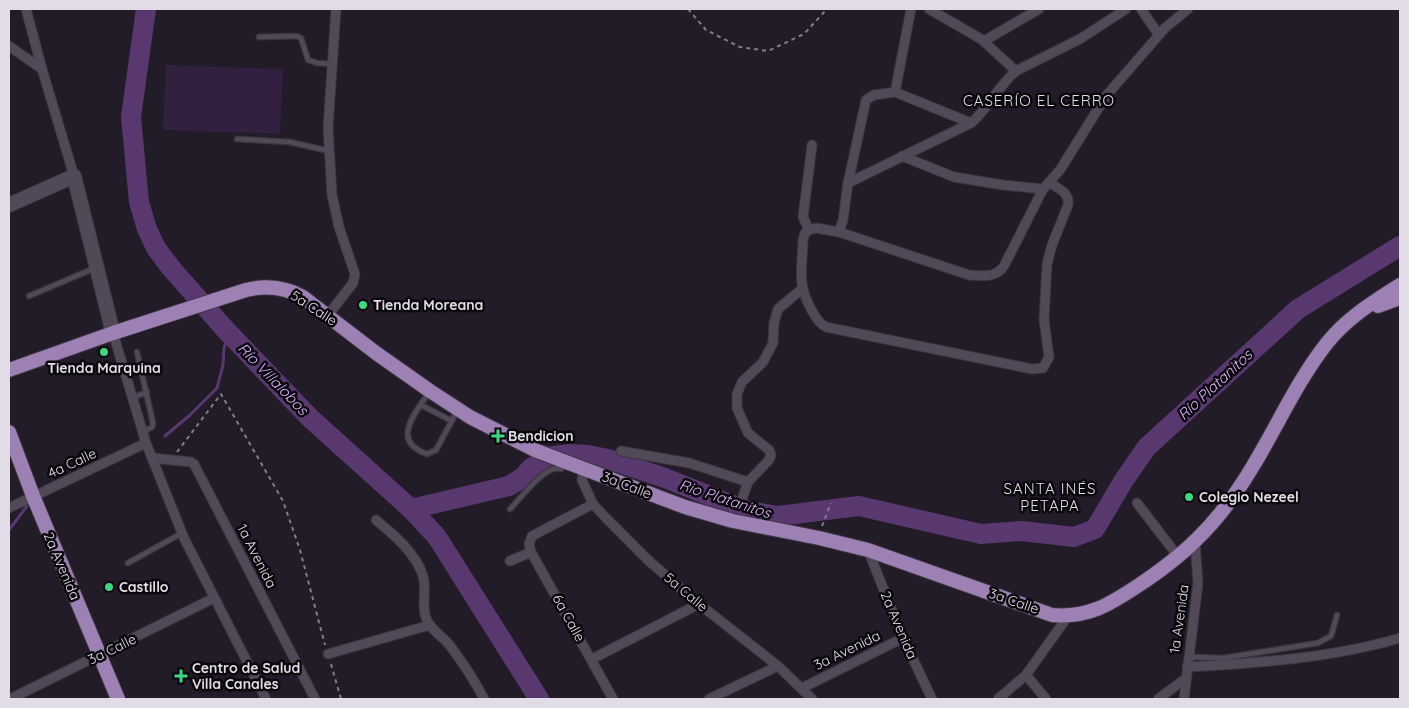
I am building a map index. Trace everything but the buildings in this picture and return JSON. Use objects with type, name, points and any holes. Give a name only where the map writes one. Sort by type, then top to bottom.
[{"type":"main road","points":[[9,205],[74,176],[113,333]]},
{"type":"main road","points":[[1346,322],[1400,285]]},
{"type":"main road","name":"5a Calle","points":[[9,370],[113,333],[246,290],[266,287],[292,291],[328,315],[376,353],[430,391],[455,415],[537,451],[565,461]]},
{"type":"main road","points":[[1346,322],[1370,309],[1400,298]]},
{"type":"main road","name":"3a Calle","points":[[565,461],[685,507],[733,521],[868,550],[1052,615],[1068,616],[1093,611],[1122,596],[1147,580],[1195,542],[1225,506],[1252,468],[1303,378],[1327,343],[1346,322]]},
{"type":"main road","name":"2a Avenida","points":[[9,432],[35,501],[118,699]]},
{"type":"street","points":[[26,9],[74,176]]},
{"type":"street","points":[[328,315],[353,283],[355,274],[334,211],[329,151],[328,128],[336,9]]},
{"type":"street","points":[[895,92],[911,9]]},
{"type":"street","points":[[929,9],[984,41],[1016,71]]},
{"type":"street","points":[[984,41],[1039,9]]},
{"type":"street","points":[[848,183],[971,123],[1016,71],[1080,39],[1126,9]]},
{"type":"street","points":[[1141,9],[1159,35]]},
{"type":"street","points":[[902,156],[954,177],[1003,185],[1046,186],[1065,193],[1069,199],[1047,264],[1044,320],[1050,357],[1043,368],[1032,369],[822,325],[815,318],[803,288],[803,240],[805,233],[816,228],[839,232],[969,274],[989,276],[998,272],[1004,266],[1046,186],[1060,170],[1106,96],[1165,28],[1188,9]]},
{"type":"street","points":[[9,46],[42,69]]},
{"type":"street","points":[[839,232],[843,220],[848,183],[866,100],[874,95],[895,92],[971,123]]},
{"type":"street","points":[[809,230],[803,218],[812,145]]},
{"type":"street","points":[[742,499],[748,482],[769,460],[771,454],[769,450],[748,433],[737,408],[737,394],[742,382],[763,362],[773,343],[774,323],[778,309],[803,288]]},
{"type":"street","points":[[113,333],[146,443],[182,533],[266,699]]},
{"type":"street","name":"4a Calle","points":[[9,508],[35,501],[146,443]]},
{"type":"street","points":[[621,451],[688,464],[748,482]]},
{"type":"street","name":"1a Avenida","points":[[152,458],[191,462],[194,464],[315,699]]},
{"type":"street","name":"5a Calle","points":[[584,468],[582,480],[593,504],[649,561],[699,604],[778,666],[812,699]]},
{"type":"street","points":[[1137,503],[1178,555]]},
{"type":"street","points":[[510,561],[531,552],[529,544],[532,536],[593,504]]},
{"type":"street","points":[[376,520],[401,541],[423,576],[425,617],[450,646],[484,699]]},
{"type":"street","name":"1a Avenida","points":[[1184,699],[1198,583],[1195,542]]},
{"type":"street","name":"2a Avenida","points":[[868,550],[903,638],[932,699]]},
{"type":"street","name":"6a Calle","points":[[531,552],[613,699]]},
{"type":"street","name":"3a Calle","points":[[10,699],[214,598]]},
{"type":"street","points":[[592,659],[699,604]]},
{"type":"street","points":[[998,699],[1026,675],[1068,616]]},
{"type":"street","points":[[328,654],[430,625]]},
{"type":"street","name":"3a Avenida","points":[[802,688],[903,638]]},
{"type":"street","points":[[1187,667],[1286,659],[1381,644],[1400,638]]},
{"type":"street","points":[[709,699],[778,666]]},
{"type":"street","points":[[1026,675],[1046,699]]},
{"type":"street","points":[[1158,699],[1185,680]]},
{"type":"lane","points":[[260,37],[296,36],[301,38],[308,60],[317,64],[332,64]]},
{"type":"lane","points":[[237,139],[290,142],[329,151]]},
{"type":"lane","points":[[29,296],[96,268]]},
{"type":"lane","points":[[137,352],[153,423],[152,427],[143,432]]},
{"type":"lane","points":[[421,405],[455,415],[436,450],[427,454],[417,450],[410,444],[406,436],[408,428],[421,405],[430,391]]},
{"type":"lane","points":[[132,398],[147,392]]},
{"type":"lane","points":[[510,509],[539,478],[553,468],[564,468],[565,461]]},
{"type":"lane","points":[[128,563],[182,533]]},
{"type":"lane","points":[[1188,657],[1224,658],[1318,643],[1331,636],[1337,615]]},
{"type":"path","points":[[688,9],[706,30],[740,47],[768,50],[804,34],[827,9]]},
{"type":"path","points":[[171,460],[221,394],[283,501],[300,550],[341,699]]},
{"type":"path","points":[[825,517],[830,504]]},
{"type":"shaded area","points":[[166,65],[283,69],[280,134],[163,130]]},
{"type":"waterway","name":"Río Villalobos","points":[[146,9],[131,117],[139,202],[147,229],[156,248],[223,327],[310,418],[411,509],[437,537],[539,699]]},
{"type":"waterway","name":"Rio Platanitos","points":[[411,509],[509,486],[547,457],[570,454],[608,459],[665,478],[745,510],[778,516],[859,506],[981,534],[1022,531],[1074,537],[1095,529],[1124,480],[1147,447],[1298,309],[1400,246]]},
{"type":"waterway","points":[[165,436],[190,415],[217,388],[223,365],[224,348],[229,333]]},
{"type":"waterway","points":[[9,530],[27,506],[33,503]]},
{"type":"place","name":"Tienda Moreana","points":[[363,305]]},
{"type":"place","name":"Tienda Marquina","points":[[104,352]]},
{"type":"place","name":"Bendicion","points":[[498,436]]},
{"type":"place","name":"Colegio Nezeel","points":[[1189,497]]},
{"type":"place","name":"Castillo","points":[[109,587]]},
{"type":"place","name":"Centro de Salud Villa Canales","points":[[181,676]]},
{"type":"district","name":"CASERÍO EL CERRO","points":[[1039,101]]},
{"type":"district","name":"SANTA INÉS PETAPA","points":[[1050,498]]},
{"type":"water label","name":"Río Platanitos","points":[[1215,385]]}]
